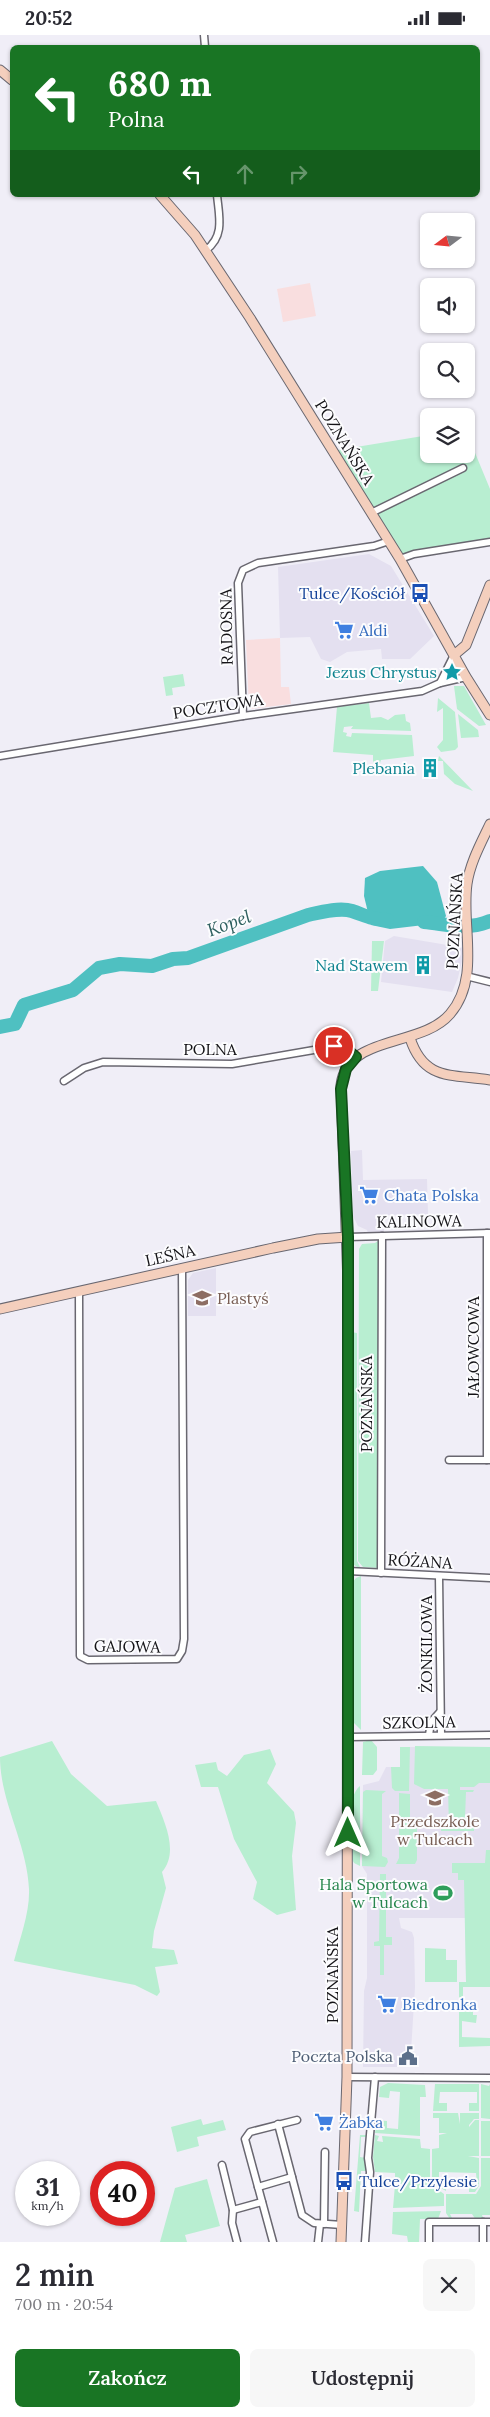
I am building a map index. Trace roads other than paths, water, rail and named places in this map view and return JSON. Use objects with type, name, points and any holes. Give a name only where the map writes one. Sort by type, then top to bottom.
[{"type":"street","points":[[0,70],[10,78]]},
{"type":"street","name":"POZNAŃSKA","points":[[162,197],[185,221],[206,250],[400,559],[466,677],[490,715]]},
{"type":"street","points":[[206,250],[215,242],[220,232],[217,197]]},
{"type":"street","points":[[371,513],[463,468]]},
{"type":"street","name":"RADOSNA","points":[[243,716],[238,583],[243,570],[258,563],[374,546],[389,541]]},
{"type":"street","points":[[400,559],[414,554],[490,542]]},
{"type":"street","points":[[440,683],[454,655],[466,645],[490,585]]},
{"type":"street","name":"POCZTOWA","points":[[0,756],[243,716],[422,691],[440,683],[466,677]]},
{"type":"street","name":"POZNAŃSKA","points":[[341,2242],[347,2077],[348,1237],[341,1089],[346,1069],[356,1057],[371,1049],[410,1038],[434,1027],[452,1013],[460,998],[466,976],[469,872],[490,824]]},
{"type":"street","points":[[466,976],[490,982]]},
{"type":"street","points":[[410,1038],[418,1059],[429,1069],[440,1073],[490,1079]]},
{"type":"street","name":"POLNA","points":[[64,1081],[84,1068],[103,1062],[232,1064],[337,1046],[344,1047],[356,1057]]},
{"type":"street","name":"KALINOWA","points":[[348,1237],[488,1233]]},
{"type":"street","name":"JAŁOWCOWA","points":[[488,1233],[489,1460]]},
{"type":"street","name":"POZNAŃSKA","points":[[381,1573],[382,1236]]},
{"type":"street","name":"LEŚNA","points":[[0,1309],[318,1239],[348,1237]]},
{"type":"street","name":"GAJOWA","points":[[79,1291],[80,1656],[88,1660],[176,1659],[182,1651],[184,1639],[182,1268]]},
{"type":"street","points":[[449,1460],[489,1460]]},
{"type":"street","name":"RÓŻANA","points":[[348,1571],[490,1578]]},
{"type":"street","name":"ŻONKILOWA","points":[[440,1576],[441,1735]]},
{"type":"street","name":"ŻONKILOWA","points":[[430,1735],[431,1722],[440,1712]]},
{"type":"street","name":"SZKOLNA","points":[[348,1737],[490,1735]]},
{"type":"street","points":[[347,2077],[490,2078]]},
{"type":"street","points":[[365,2242],[370,2172],[368,2158],[375,2077]]},
{"type":"street","points":[[273,2242],[245,2139],[246,2134],[297,2120]]},
{"type":"street","points":[[278,2124],[302,2215],[306,2220],[322,2224],[342,2225]]},
{"type":"street","points":[[318,2242],[322,2224],[325,2152]]},
{"type":"street","points":[[222,2165],[233,2210],[232,2223],[237,2242]]},
{"type":"street","points":[[258,2187],[292,2177]]},
{"type":"street","points":[[233,2210],[262,2202]]},
{"type":"street","points":[[429,2242],[429,2223],[487,2222],[484,2242]]},
{"type":"water","points":[[423,866],[437,882],[446,916],[441,923],[390,929],[371,925],[364,896],[365,878],[380,871]]},
{"type":"waterway","name":"Kopel","points":[[0,1027],[15,1024],[24,1005],[73,990],[99,968],[120,964],[152,966],[173,959],[188,958],[308,915],[330,910],[347,910],[372,918],[387,920]]},
{"type":"waterway","name":"Kopel","points":[[424,922],[473,926],[490,921]]},
{"type":"place","name":"Tulce/Kościół","points":[[420,593]]},
{"type":"place","name":"Aldi","points":[[344,630]]},
{"type":"place","name":"Jezus Chrystus","points":[[452,672]]},
{"type":"place","name":"Plebania","points":[[430,768]]},
{"type":"place","name":"Nad Stawem","points":[[423,965]]},
{"type":"place","name":"Chata Polska","points":[[369,1195]]},
{"type":"place","name":"Plastyś","points":[[202,1298]]},
{"type":"place","name":"Przedszkole w Tulcach","points":[[435,1798]]},
{"type":"place","name":"Hala Sportowa w Tulcach","points":[[443,1893]]},
{"type":"place","name":"Biedronka","points":[[387,2004]]},
{"type":"place","name":"Poczta Polska","points":[[408,2056]]},
{"type":"place","name":"Żabka","points":[[324,2122]]},
{"type":"place","name":"Tulce/Przylesie","points":[[344,2181]]}]
